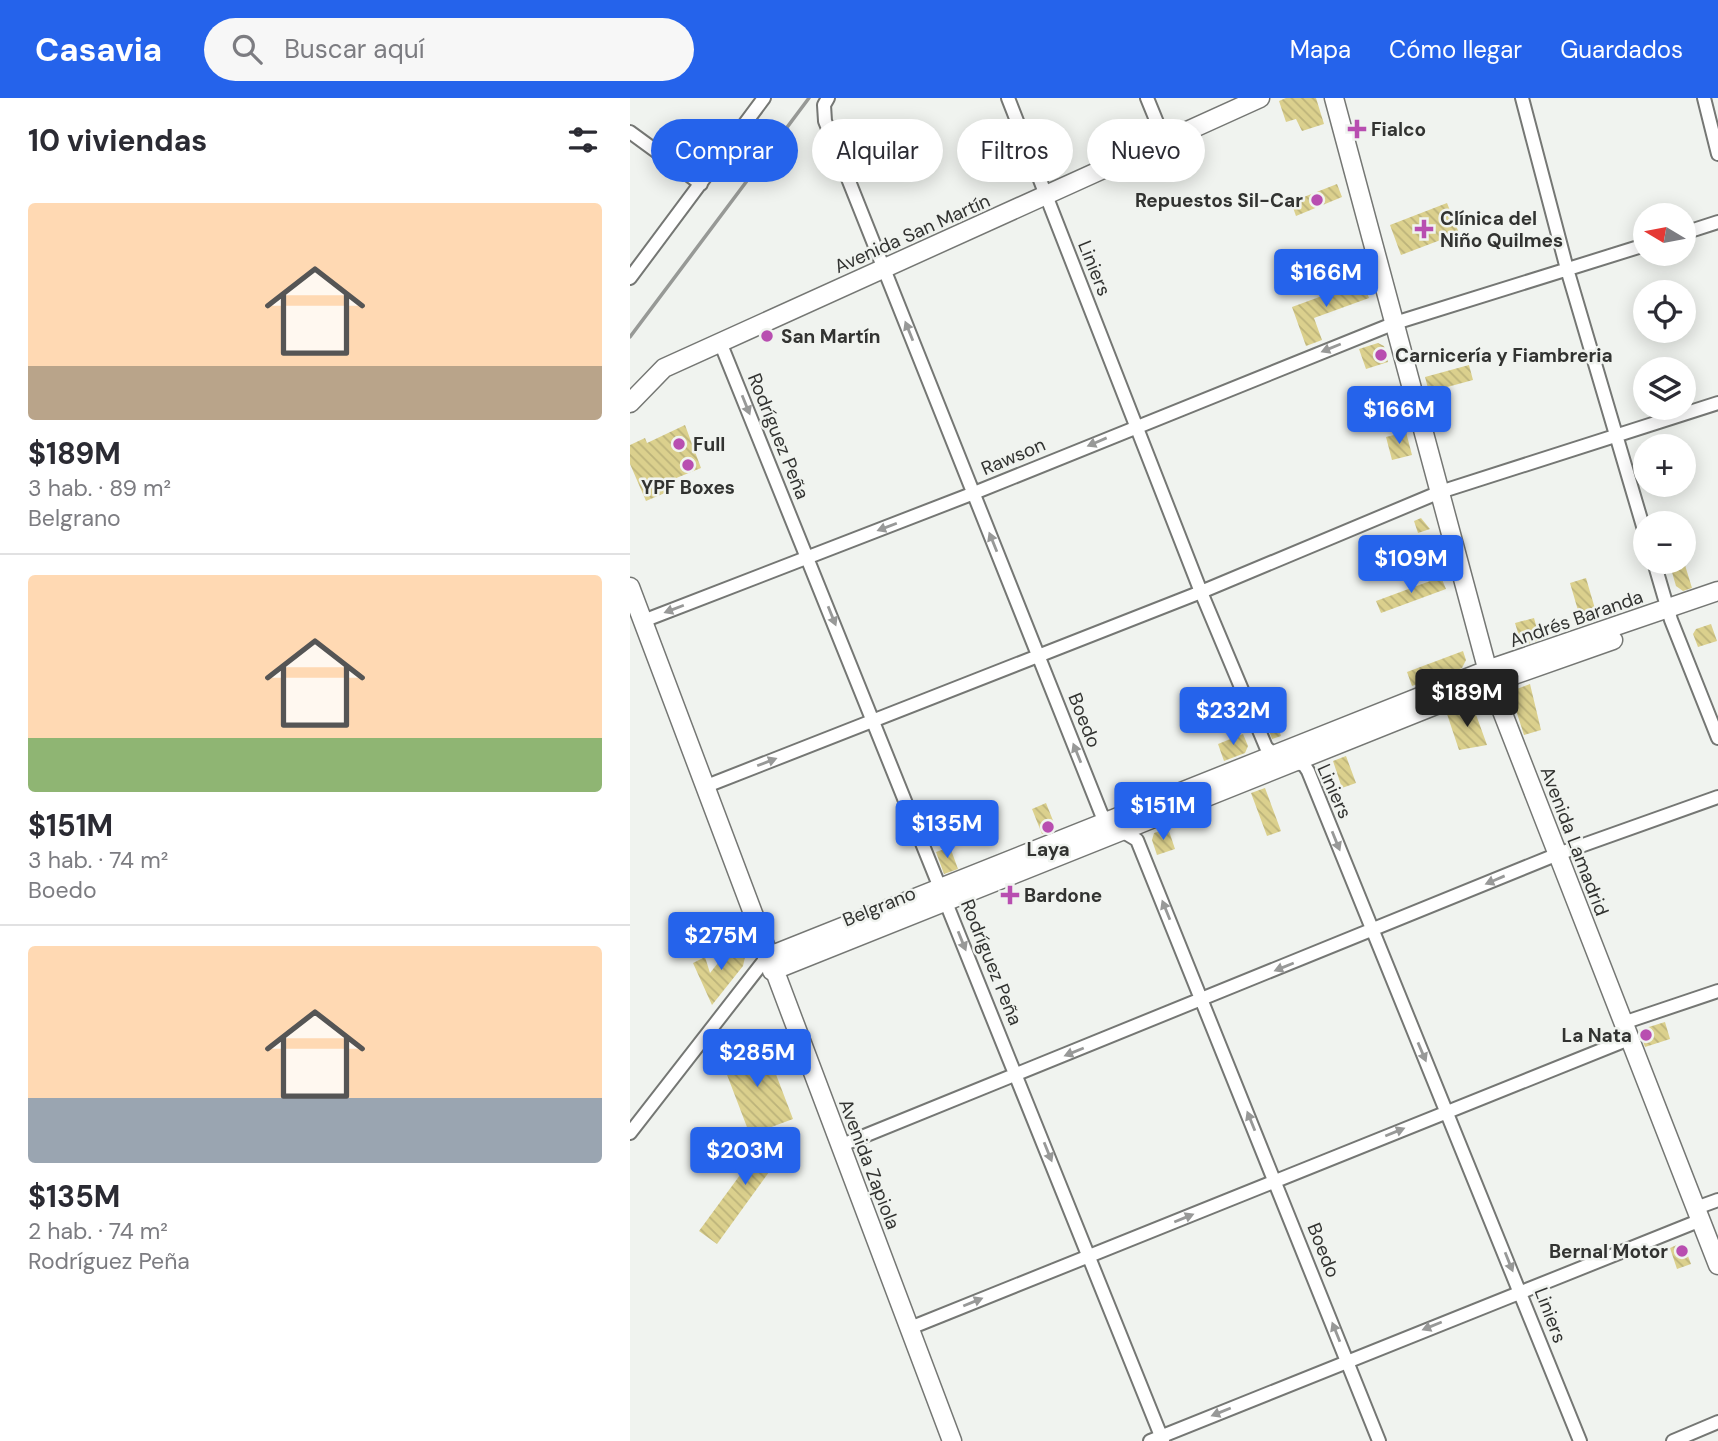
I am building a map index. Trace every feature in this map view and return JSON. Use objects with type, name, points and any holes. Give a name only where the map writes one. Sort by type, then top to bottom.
[{"type":"main road","name":"Avenida San Martín","points":[[1205,123],[1260,98]]},
{"type":"main road","name":"Avenida Lamadrid","points":[[1334,98],[1489,677],[1718,1265]]},
{"type":"main road","name":"Avenida San Martín","points":[[630,403],[664,368],[1087,177]]},
{"type":"main road","name":"Avenida Zapiola","points":[[630,587],[952,1441]]},
{"type":"main road","name":"Andrés Baranda","points":[[1489,677],[1669,614],[1718,591]]},
{"type":"main road","name":"Andrés Baranda","points":[[1669,614],[1718,603]]},
{"type":"main road","name":"Belgrano","points":[[770,964],[1115,826],[1274,755],[1489,677]]},
{"type":"main road","name":"Belgrano","points":[[1115,826],[1296,760],[1489,677]]},
{"type":"street","points":[[630,278],[764,98]]},
{"type":"street","name":"Boedo","points":[[828,98],[823,114],[1039,657],[1115,826],[1137,840],[1379,1441]]},
{"type":"street","name":"Liniers","points":[[1008,98],[1202,592],[1266,747],[1274,755],[1296,760],[1308,771],[1521,1290],[1580,1441]]},
{"type":"street","points":[[1147,98],[1156,119]]},
{"type":"street","points":[[1522,98],[1567,269],[1638,511]]},
{"type":"street","points":[[1704,98],[1718,154]]},
{"type":"street","points":[[630,132],[701,184]]},
{"type":"street","points":[[1696,229],[1718,222]]},
{"type":"street","name":"Rawson","points":[[643,621],[974,493],[1395,323],[1633,248]]},
{"type":"street","name":"Rodríguez Peña","points":[[720,342],[1090,1256],[1158,1440]]},
{"type":"street","points":[[704,787],[1202,592],[1440,492],[1718,403]]},
{"type":"street","points":[[1657,574],[1669,614],[1718,738]]},
{"type":"street","points":[[842,1144],[1372,932],[1558,854],[1718,797]]},
{"type":"street","name":"Belgrano","points":[[630,1133],[751,980],[770,964]]},
{"type":"street","points":[[910,1328],[1447,1111],[1718,991]]},
{"type":"street","points":[[1158,1440],[1521,1290],[1698,1214],[1718,1200]]},
{"type":"street","points":[[1673,1441],[1718,1422]]},
{"type":"building","points":[[1286,98],[1316,98],[1324,124],[1302,131],[1296,119],[1286,122],[1279,101]]},
{"type":"building","name":"Repuestos Sil-Car","points":[[1337,184],[1342,197],[1296,216],[1291,202]]},
{"type":"building","name":"Clínica del Niño Quilmes","points":[[1447,203],[1459,233],[1401,255],[1390,225]]},
{"type":"building","points":[[1363,281],[1369,298],[1314,318],[1322,340],[1306,346],[1292,307]]},
{"type":"building","points":[[1378,343],[1384,346],[1388,362],[1366,369],[1359,349]]},
{"type":"building","points":[[1469,365],[1473,380],[1429,392],[1425,377]]},
{"type":"building","points":[[685,425],[701,468],[664,483],[667,492],[646,501],[630,464],[630,445],[645,438],[647,443]]},
{"type":"building","points":[[1406,432],[1412,455],[1392,460],[1386,437]]},
{"type":"building","points":[[1421,518],[1430,529],[1418,533],[1414,521]]},
{"type":"building","points":[[1672,574],[1688,574],[1692,588],[1683,591],[1676,586]]},
{"type":"building","points":[[1441,577],[1446,589],[1381,613],[1376,601]]},
{"type":"building","points":[[1586,578],[1598,619],[1582,624],[1570,583]]},
{"type":"building","points":[[1534,618],[1540,640],[1522,646],[1515,623]]},
{"type":"building","points":[[1711,624],[1717,641],[1698,647],[1693,634],[1696,629]]},
{"type":"building","points":[[1463,651],[1466,660],[1462,668],[1412,686],[1407,672]]},
{"type":"building","points":[[1530,684],[1541,730],[1524,735],[1511,695],[1514,690]]},
{"type":"building","points":[[1469,707],[1474,709],[1487,745],[1459,750],[1447,714]]},
{"type":"building","points":[[1275,716],[1281,736],[1272,739],[1265,719]]},
{"type":"building","points":[[1243,734],[1248,746],[1245,753],[1224,761],[1218,744]]},
{"type":"building","points":[[1346,756],[1356,783],[1342,788],[1333,761]]},
{"type":"building","points":[[1265,788],[1281,831],[1267,836],[1251,793]]},
{"type":"building","points":[[1046,803],[1056,828],[1042,834],[1032,809]]},
{"type":"building","points":[[1168,828],[1175,849],[1157,855],[1152,840],[1154,833]]},
{"type":"building","points":[[950,847],[958,869],[944,874],[936,852]]},
{"type":"building","points":[[737,939],[745,957],[743,966],[712,1005],[693,963],[705,957],[710,973]]},
{"type":"building","points":[[1665,1022],[1670,1039],[1645,1047],[1639,1030]]},
{"type":"building","points":[[764,1043],[793,1119],[750,1135],[721,1059]]},
{"type":"building","points":[[773,1130],[790,1143],[717,1244],[699,1231]]},
{"type":"building","points":[[1679,1244],[1685,1248],[1691,1264],[1677,1269],[1670,1248]]},
{"type":"railway","points":[[630,337],[809,98]]},
{"type":"place","name":"Fialco","points":[[1357,129]]},
{"type":"place","name":"Repuestos Sil-Car","points":[[1317,200]]},
{"type":"place","name":"Clínica del Niño Quilmes","points":[[1424,229]]},
{"type":"place","name":"San Martín","points":[[767,336]]},
{"type":"place","name":"Carnicería y Fiambreria","points":[[1381,355]]},
{"type":"place","name":"Full","points":[[679,444]]},
{"type":"place","name":"YPF Boxes","points":[[688,465]]},
{"type":"place","name":"Laya","points":[[1048,827]]},
{"type":"place","name":"Bardone","points":[[1010,895]]},
{"type":"place","name":"La Nata","points":[[1646,1035]]},
{"type":"place","name":"Bernal Motor","points":[[1682,1251]]}]
